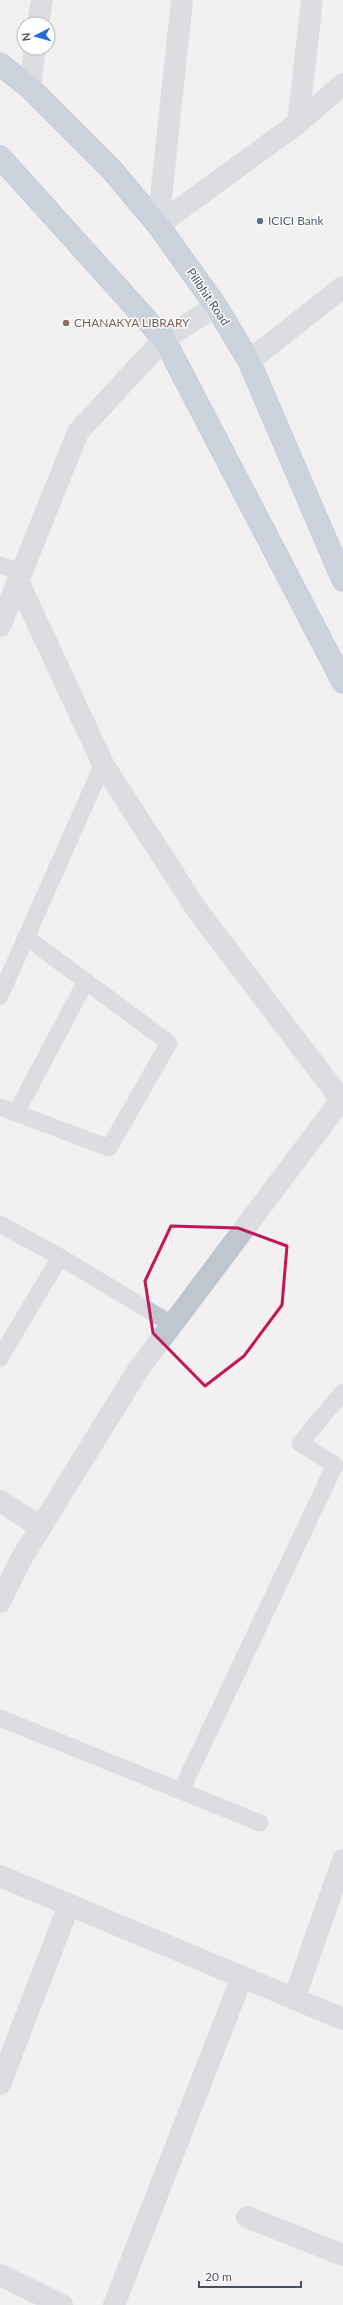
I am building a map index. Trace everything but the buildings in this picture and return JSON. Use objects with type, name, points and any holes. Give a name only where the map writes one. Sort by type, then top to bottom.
[{"type":"highway","name":"Pilibhit Road","points":[[0,64],[30,88],[112,170],[158,225],[216,306],[249,361],[343,580]]},
{"type":"highway","points":[[0,157],[164,340],[343,682]]},
{"type":"street","points":[[39,16],[42,0]]},
{"type":"street","points":[[158,225],[182,0]]},
{"type":"street","points":[[298,123],[312,0]]},
{"type":"street","points":[[30,88],[34,56]]},
{"type":"street","points":[[158,225],[298,123],[343,84]]},
{"type":"street","points":[[249,361],[343,288]]},
{"type":"street","points":[[0,626],[78,432],[164,340],[216,306]]},
{"type":"street","points":[[0,1602],[21,1559],[138,1370],[342,1101],[197,910],[103,764],[20,577]]},
{"type":"street","points":[[0,1501],[41,1527]]},
{"type":"street","points":[[294,1999],[343,1860]]},
{"type":"street","points":[[0,1876],[343,2019]]},
{"type":"street","points":[[0,2084],[69,1905]]},
{"type":"street","points":[[114,2305],[242,1977]]},
{"type":"street","points":[[247,2217],[343,2255]]},
{"type":"street","points":[[0,2275],[62,2305]]},
{"type":"lane","points":[[0,565],[20,577]]},
{"type":"lane","points":[[0,996],[103,764]]},
{"type":"lane","points":[[0,1107],[109,1148],[169,1043],[26,937]]},
{"type":"lane","points":[[16,1113],[86,981]]},
{"type":"lane","points":[[0,1224],[60,1257],[173,1325]]},
{"type":"lane","points":[[0,1357],[60,1257]]},
{"type":"lane","points":[[180,1791],[335,1465],[300,1443],[343,1392]]},
{"type":"lane","points":[[0,1718],[260,1823]]},
{"type":"highlighted area","points":[[171,1226],[238,1228],[287,1246],[282,1305],[244,1356],[205,1386],[153,1333],[145,1281]]},
{"type":"place","name":"ICICI Bank","points":[[260,221]]},
{"type":"place","name":"CHANAKYA LIBRARY","points":[[66,323]]}]
